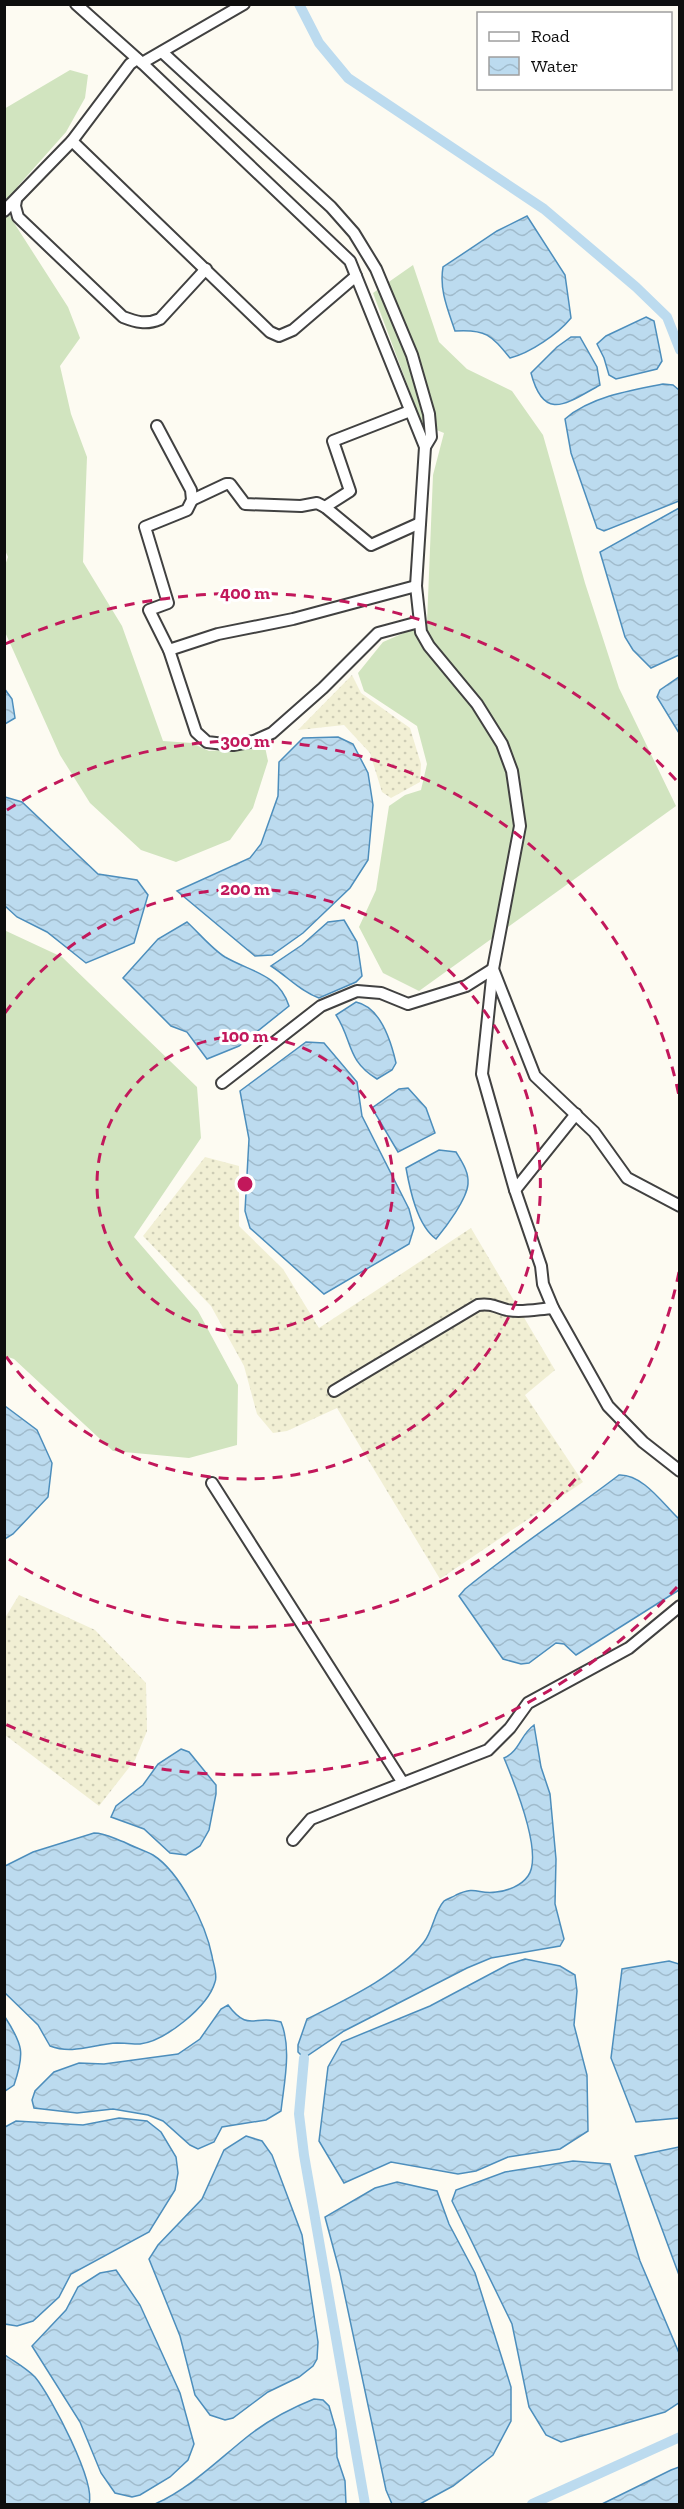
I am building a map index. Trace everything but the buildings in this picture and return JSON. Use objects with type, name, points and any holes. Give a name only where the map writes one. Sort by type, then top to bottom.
[{"type":"street","points":[[76,4],[140,61],[350,261],[425,447],[416,586],[418,622],[429,646],[477,704],[502,744],[512,771],[520,826],[493,969],[482,1074],[515,1190],[541,1266],[543,1284],[553,1308],[608,1406],[643,1442],[680,1471]]},
{"type":"street","points":[[4,211],[72,141],[130,64],[162,52],[244,4]]},
{"type":"street","points":[[162,52],[331,207],[354,233],[376,269],[412,355],[429,414],[431,437],[425,447]]},
{"type":"street","points":[[72,141],[270,332],[279,336],[300,324],[356,276]]},
{"type":"street","points":[[16,200],[18,217],[123,317],[139,323],[151,323],[160,319],[206,269]]},
{"type":"street","points":[[325,507],[350,491],[333,441],[410,411]]},
{"type":"street","points":[[158,426],[191,490],[192,500],[187,510],[145,527],[168,603],[149,609],[169,650],[196,732],[207,742],[233,745],[254,741],[272,733],[323,688],[378,633],[418,622]]},
{"type":"street","points":[[192,500],[230,484],[245,504],[301,506],[317,503],[371,545],[420,523]]},
{"type":"street","points":[[169,650],[218,634],[292,618],[416,586]]},
{"type":"street","points":[[222,1083],[321,1006],[357,991],[381,993],[408,1004],[466,986],[493,969]]},
{"type":"street","points":[[493,969],[535,1076],[594,1132],[627,1178],[680,1206]]},
{"type":"street","points":[[515,1190],[576,1114]]},
{"type":"street","points":[[334,1391],[478,1305],[490,1303],[508,1310],[521,1311],[553,1308]]},
{"type":"street","points":[[212,1483],[403,1783]]},
{"type":"street","points":[[293,1840],[311,1819],[488,1750],[510,1728],[528,1703],[629,1648],[680,1606]]},
{"type":"shaded area","points":[[352,675],[361,693],[410,728],[421,764],[420,782],[391,798],[382,792],[370,753],[344,725],[298,730]]},
{"type":"shaded area","points":[[205,1157],[239,1166],[239,1226],[283,1269],[319,1328],[471,1228],[555,1370],[525,1395],[583,1482],[440,1579],[337,1408],[287,1431],[273,1433],[257,1414],[244,1366],[211,1306],[143,1236]]},
{"type":"shaded area","points":[[19,1595],[95,1630],[146,1683],[147,1731],[135,1760],[99,1806],[5,1735],[5,1618]]},
{"type":"green space","points":[[70,70],[88,75],[85,98],[66,132],[18,186],[9,215],[68,307],[80,338],[60,366],[71,414],[87,457],[83,562],[122,626],[163,741],[192,743],[209,751],[265,747],[268,761],[253,808],[230,840],[176,862],[141,850],[90,803],[60,755],[5,632],[4,568],[8,557],[4,548],[4,109]]},
{"type":"green space","points":[[413,265],[439,342],[467,369],[512,391],[543,435],[585,583],[619,688],[676,806],[419,991],[383,973],[359,927],[376,890],[389,806],[405,795],[421,790],[427,764],[417,726],[364,691],[358,673],[383,642],[427,623],[433,475],[444,433],[422,424],[373,293]]},
{"type":"green space","points":[[4,930],[62,957],[197,1087],[201,1138],[134,1237],[198,1311],[238,1385],[237,1445],[189,1458],[113,1451],[14,1359],[5,1356]]},
{"type":"water","points":[[527,216],[565,275],[571,318],[543,342],[510,358],[487,335],[474,331],[455,331],[443,292],[442,275],[443,267],[497,231]]},
{"type":"water","points":[[646,317],[654,321],[662,361],[657,369],[616,379],[609,375],[597,344],[606,336]]},
{"type":"water","points":[[571,337],[580,337],[597,367],[600,385],[567,402],[550,404],[536,389],[531,373],[557,347]]},
{"type":"water","points":[[663,384],[673,385],[679,390],[679,501],[604,531],[597,528],[571,453],[565,419],[575,411],[599,400]]},
{"type":"water","points":[[679,508],[679,655],[651,668],[633,650],[625,637],[600,552]]},
{"type":"water","points":[[679,677],[679,733],[657,697],[660,690]]},
{"type":"water","points":[[4,688],[12,699],[15,718],[5,724]]},
{"type":"water","points":[[338,737],[353,744],[368,773],[373,805],[368,860],[350,888],[303,933],[272,955],[255,956],[177,891],[250,858],[261,844],[278,796],[279,762],[303,738]]},
{"type":"water","points":[[5,797],[22,802],[98,874],[137,880],[148,895],[134,943],[86,963],[47,932],[17,917],[5,906]]},
{"type":"water","points":[[344,920],[357,942],[362,976],[356,982],[319,998],[300,988],[271,966],[302,945],[328,922]]},
{"type":"water","points":[[187,922],[220,954],[271,980],[284,995],[289,1006],[239,1046],[207,1059],[187,1032],[171,1026],[123,978],[158,939]]},
{"type":"water","points":[[356,1002],[364,1005],[378,1018],[394,1054],[396,1063],[392,1070],[377,1079],[360,1065],[336,1015]]},
{"type":"water","points":[[306,1042],[324,1043],[357,1082],[362,1116],[409,1209],[414,1228],[409,1244],[324,1294],[250,1228],[245,1211],[249,1139],[240,1091]]},
{"type":"water","points":[[408,1088],[426,1108],[435,1133],[398,1152],[372,1108],[399,1089]]},
{"type":"water","points":[[439,1150],[456,1152],[466,1171],[468,1184],[460,1205],[436,1239],[429,1233],[419,1216],[406,1168]]},
{"type":"water","points":[[5,1406],[37,1430],[52,1463],[48,1497],[13,1534],[5,1539]]},
{"type":"water","points":[[619,1475],[636,1479],[679,1519],[679,1590],[576,1655],[564,1644],[556,1643],[529,1663],[521,1664],[503,1659],[459,1596],[503,1559]]},
{"type":"water","points":[[534,1725],[541,1767],[550,1794],[556,1859],[555,1904],[564,1939],[560,1946],[491,1958],[467,1968],[344,2031],[304,2058],[298,2052],[298,2045],[307,2019],[370,1986],[400,1966],[424,1942],[444,1901],[473,1890],[490,1893],[505,1890],[518,1885],[528,1876],[532,1866],[530,1835],[504,1758],[513,1751]]},
{"type":"water","points":[[181,1749],[189,1752],[216,1785],[209,1830],[200,1846],[186,1855],[170,1853],[144,1829],[111,1817],[116,1806],[143,1785],[158,1764]]},
{"type":"water","points":[[94,1833],[109,1836],[150,1853],[173,1874],[198,1915],[209,1943],[216,1979],[211,1992],[195,2012],[173,2030],[150,2042],[117,2043],[75,2049],[59,2048],[50,2046],[38,2025],[5,1993],[5,1866],[33,1852]]},
{"type":"water","points":[[525,1959],[560,1966],[575,1975],[577,1991],[574,2025],[587,2075],[588,2131],[560,2149],[508,2157],[476,2171],[458,2174],[391,2162],[344,2183],[319,2141],[328,2067],[342,2042],[430,2006],[509,1964]]},
{"type":"water","points":[[669,1961],[679,1964],[679,2118],[636,2122],[611,2058],[622,1969]]},
{"type":"water","points":[[228,2005],[247,2021],[281,2022],[287,2055],[281,2111],[266,2120],[222,2127],[214,2142],[198,2149],[190,2145],[163,2121],[148,2115],[113,2109],[77,2113],[34,2108],[32,2100],[35,2091],[54,2072],[79,2063],[104,2064],[178,2054],[200,2039],[221,2009]]},
{"type":"water","points":[[5,2017],[19,2042],[21,2057],[14,2085],[5,2091]]},
{"type":"water","points":[[119,2118],[147,2121],[161,2132],[176,2157],[178,2173],[175,2190],[149,2232],[71,2274],[59,2297],[33,2321],[17,2326],[5,2324],[5,2127],[16,2121],[83,2125]]},
{"type":"water","points":[[246,2136],[262,2141],[272,2155],[302,2235],[318,2342],[317,2359],[313,2366],[299,2377],[268,2392],[233,2418],[225,2420],[210,2415],[195,2395],[180,2336],[149,2259],[158,2245],[202,2199],[224,2150]]},
{"type":"water","points":[[680,2147],[679,2275],[635,2156]]},
{"type":"water","points":[[573,2161],[610,2164],[640,2261],[679,2353],[680,2402],[665,2412],[561,2442],[546,2435],[529,2407],[512,2324],[452,2201],[456,2190],[505,2172]]},
{"type":"water","points":[[397,2182],[437,2191],[449,2224],[475,2273],[511,2387],[511,2421],[493,2455],[453,2486],[420,2504],[392,2504],[386,2490],[340,2273],[325,2217],[375,2188]]},
{"type":"water","points":[[116,2270],[140,2305],[180,2393],[194,2444],[188,2460],[170,2477],[140,2495],[132,2497],[115,2493],[101,2473],[80,2422],[32,2346],[66,2310],[78,2287],[100,2273]]},
{"type":"water","points":[[5,2355],[35,2377],[51,2402],[79,2459],[86,2478],[89,2504],[5,2504]]},
{"type":"water","points":[[314,2399],[323,2400],[329,2406],[336,2430],[337,2457],[345,2481],[346,2504],[155,2504],[189,2484],[258,2429]]},
{"type":"water","points":[[679,2467],[679,2504],[602,2504],[671,2470]]},
{"type":"waterway","points":[[299,4],[319,43],[348,78],[544,209],[636,287],[667,317],[680,350]]},
{"type":"waterway","points":[[304,2058],[299,2114],[304,2155],[365,2504]]},
{"type":"waterway","points":[[532,2504],[680,2437]]}]
